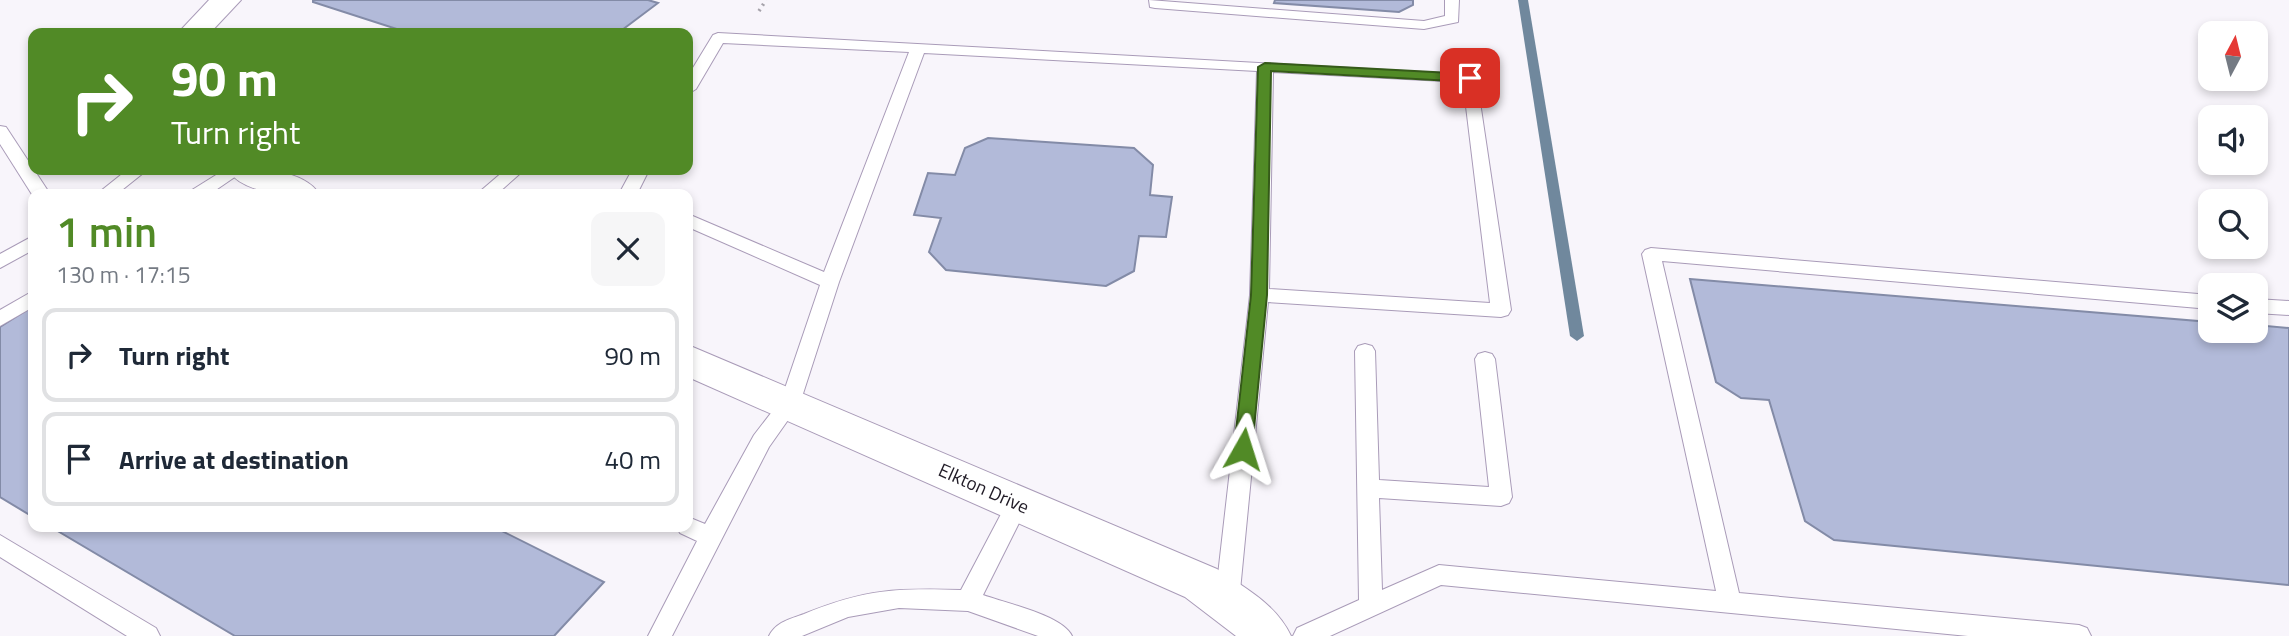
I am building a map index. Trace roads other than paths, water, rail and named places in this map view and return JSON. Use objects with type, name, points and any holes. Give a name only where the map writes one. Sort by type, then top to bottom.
[{"type":"street","points":[[198,28],[226,0]]},
{"type":"street","points":[[258,175],[290,189]]},
{"type":"street","name":"Elkton Drive","points":[[693,362],[1201,583],[1227,601],[1267,636]]},
{"type":"lane","points":[[1156,0],[1155,4],[1424,25],[1453,19],[1452,0]]},
{"type":"lane","points":[[693,80],[718,38],[1470,78],[1501,310],[1259,295]]},
{"type":"lane","points":[[660,636],[761,441],[790,403],[830,282],[918,48]]},
{"type":"lane","points":[[1227,601],[1259,295],[1265,67]]},
{"type":"lane","points":[[0,131],[28,174]]},
{"type":"lane","points":[[113,189],[131,175]]},
{"type":"lane","points":[[206,189],[228,175]]},
{"type":"lane","points":[[492,189],[509,175]]},
{"type":"lane","points":[[693,222],[830,282]]},
{"type":"lane","points":[[0,262],[28,245]]},
{"type":"lane","points":[[1730,603],[1651,254],[2198,301]]},
{"type":"lane","points":[[0,319],[28,301]]},
{"type":"lane","points":[[2268,307],[2289,309]]},
{"type":"lane","points":[[1365,351],[1371,606]]},
{"type":"lane","points":[[1368,488],[1502,497],[1485,359]]},
{"type":"lane","points":[[968,601],[1018,503]]},
{"type":"lane","points":[[693,529],[709,537]]},
{"type":"lane","points":[[0,545],[148,636]]},
{"type":"lane","points":[[1305,636],[1439,575],[2079,636]]},
{"type":"lane","points":[[782,636],[846,607],[899,598],[968,601],[1038,624],[1060,636]]},
{"type":"waterway","points":[[1523,0],[1577,336]]}]
